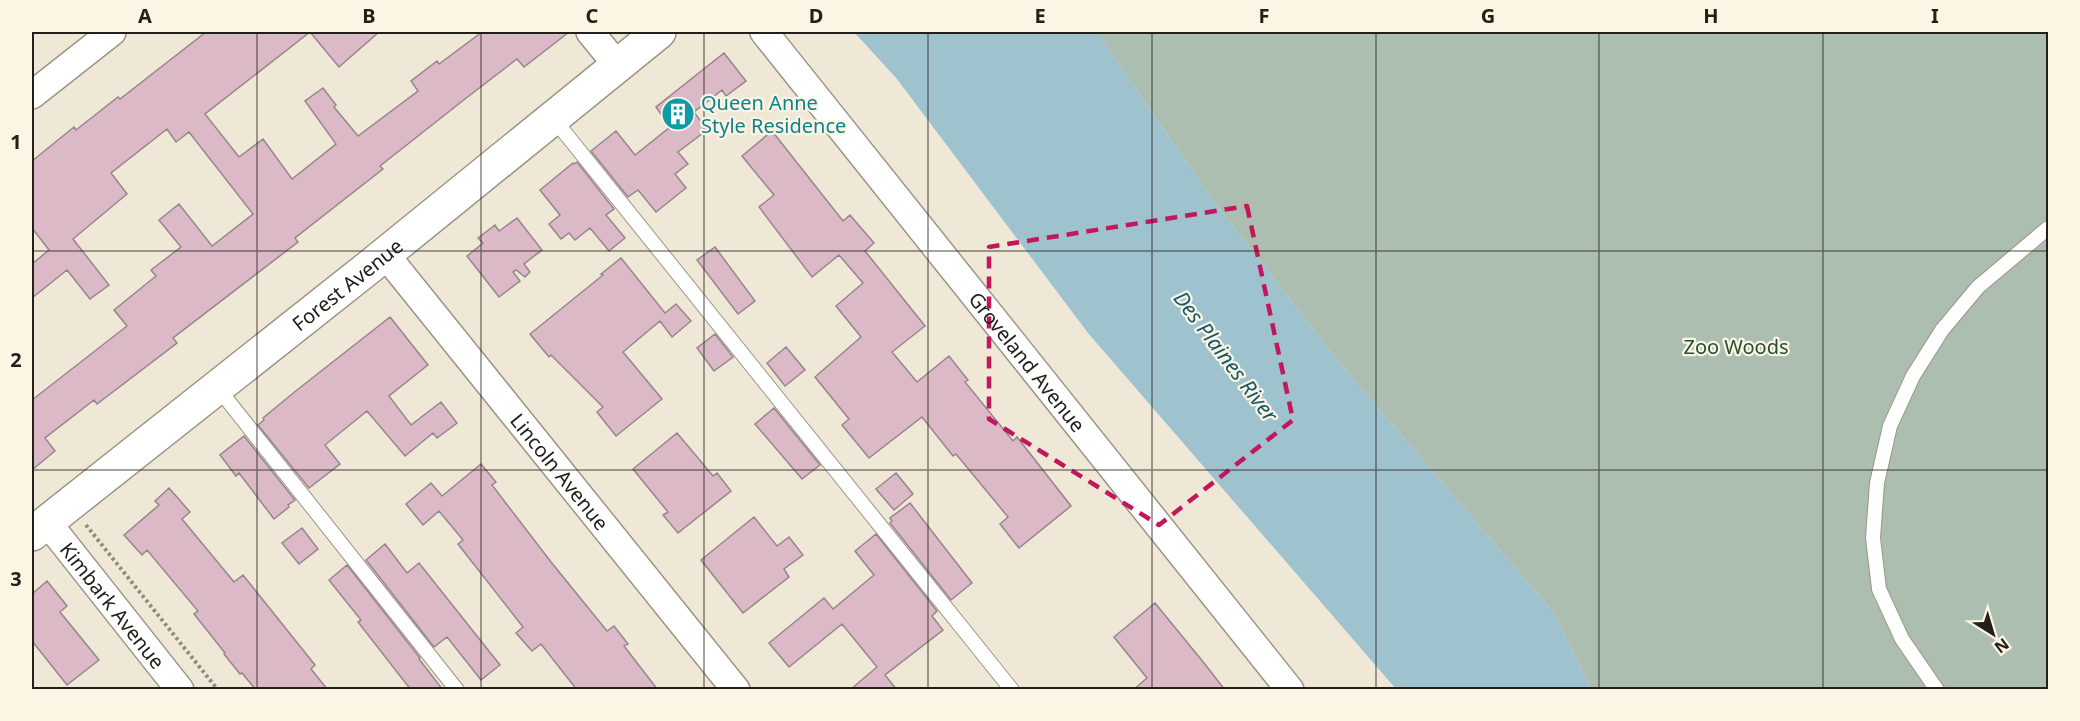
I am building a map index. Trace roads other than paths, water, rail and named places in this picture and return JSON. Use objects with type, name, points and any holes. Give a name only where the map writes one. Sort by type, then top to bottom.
[{"type":"street","points":[[32,95],[112,32]]},
{"type":"street","points":[[590,32],[617,65]]},
{"type":"street","name":"Forest Avenue","points":[[49,520],[385,254],[659,32]]},
{"type":"street","name":"Groveland Avenue","points":[[764,32],[1290,690]]},
{"type":"street","name":"Lincoln Avenue","points":[[385,254],[736,690]]},
{"type":"street","name":"Kimbark Avenue","points":[[49,520],[180,690]]},
{"type":"lane","points":[[553,118],[1012,690]]},
{"type":"lane","points":[[1937,690],[1902,639],[1879,589],[1873,538],[1877,483],[1890,426],[1913,376],[1942,330],[1978,287],[2049,228]]},
{"type":"lane","points":[[217,387],[457,690]]},
{"type":"water","name":"Des Plaines River","points":[[854,32],[1097,32],[1209,195],[1343,367],[1554,613],[1591,689],[1396,689],[1088,333],[897,79]]},
{"type":"place","name":"Queen Anne Style Residence","points":[[678,114]]},
{"type":"park label","name":"Zoo Woods","points":[[1736,346]]}]
